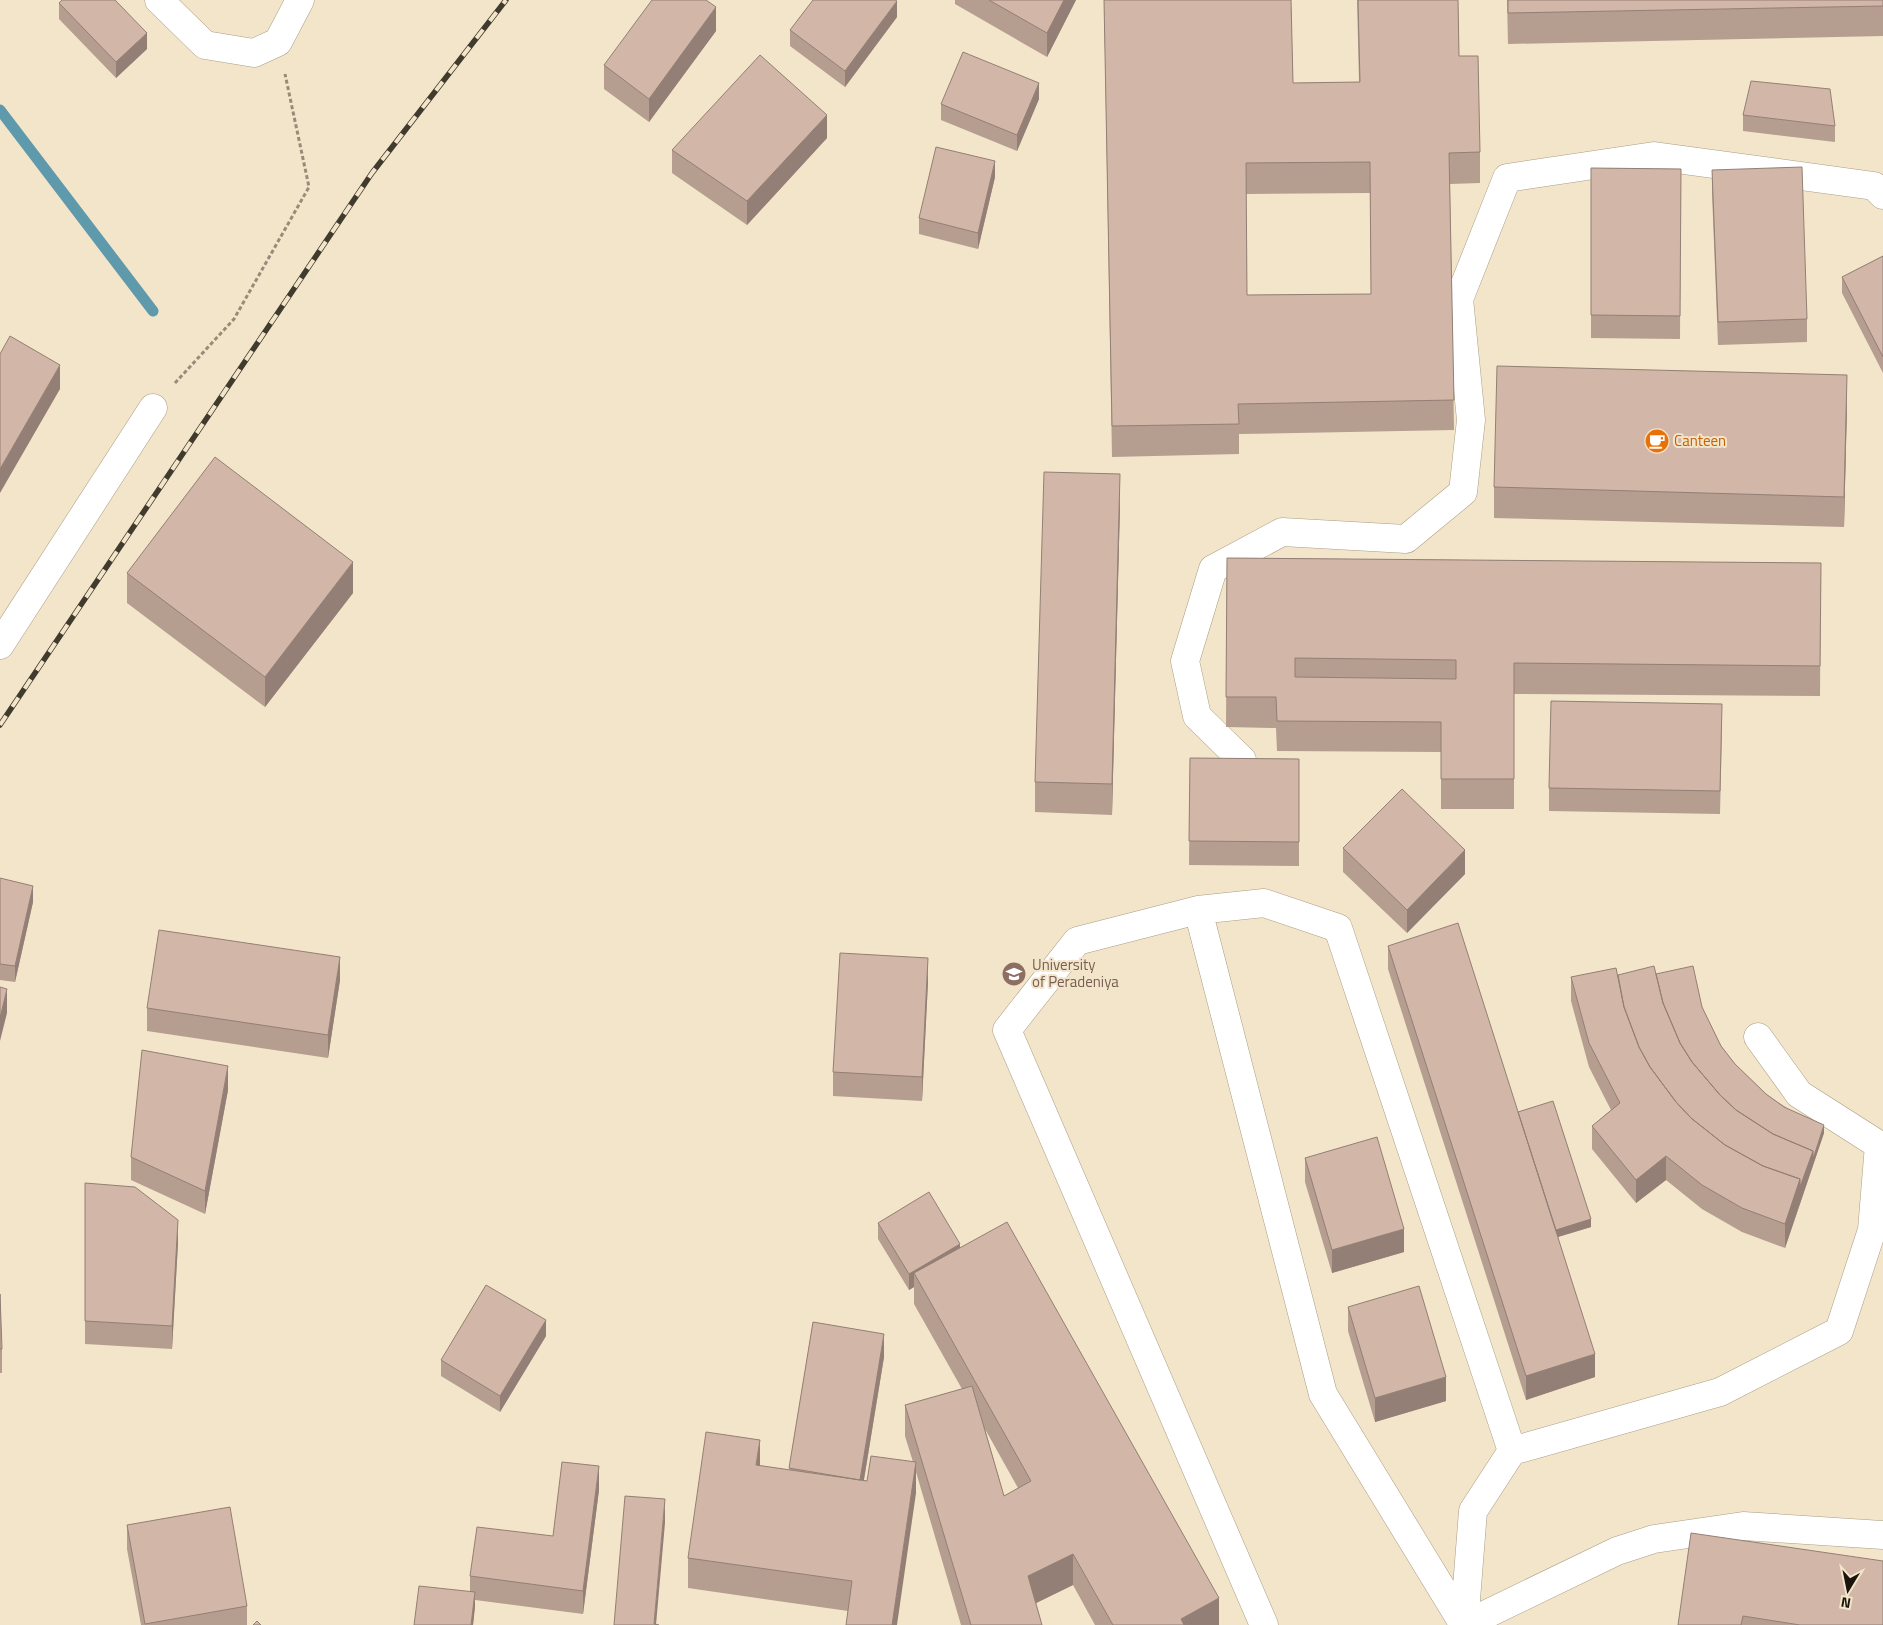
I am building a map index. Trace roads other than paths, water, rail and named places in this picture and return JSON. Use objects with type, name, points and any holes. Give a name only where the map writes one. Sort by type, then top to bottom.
[{"type":"street","points":[[159,0],[205,45],[254,53],[278,42],[300,0]]},
{"type":"street","points":[[1242,760],[1197,716],[1184,661],[1213,569],[1282,532],[1406,539],[1463,492],[1471,420],[1459,299],[1507,178],[1654,156],[1874,186],[1883,195]]},
{"type":"street","points":[[0,646],[153,408]]},
{"type":"street","points":[[1264,1625],[1007,1030],[1077,941],[1198,910],[1264,903],[1338,928],[1512,1451]]},
{"type":"street","points":[[1198,910],[1323,1394],[1464,1625]]},
{"type":"street","points":[[1464,1625],[1473,1511],[1512,1451],[1720,1392],[1838,1331],[1872,1230],[1880,1145],[1799,1094],[1758,1037]]},
{"type":"street","points":[[1464,1625],[1617,1551],[1654,1539],[1743,1526],[1883,1535]]},
{"type":"waterway","points":[[0,110],[153,311]]},
{"type":"railway","points":[[0,725],[372,173],[506,0]]},
{"type":"place","name":"Canteen","points":[[1657,441]]},
{"type":"place","name":"University of Peradeniya","points":[[1014,974]]}]
